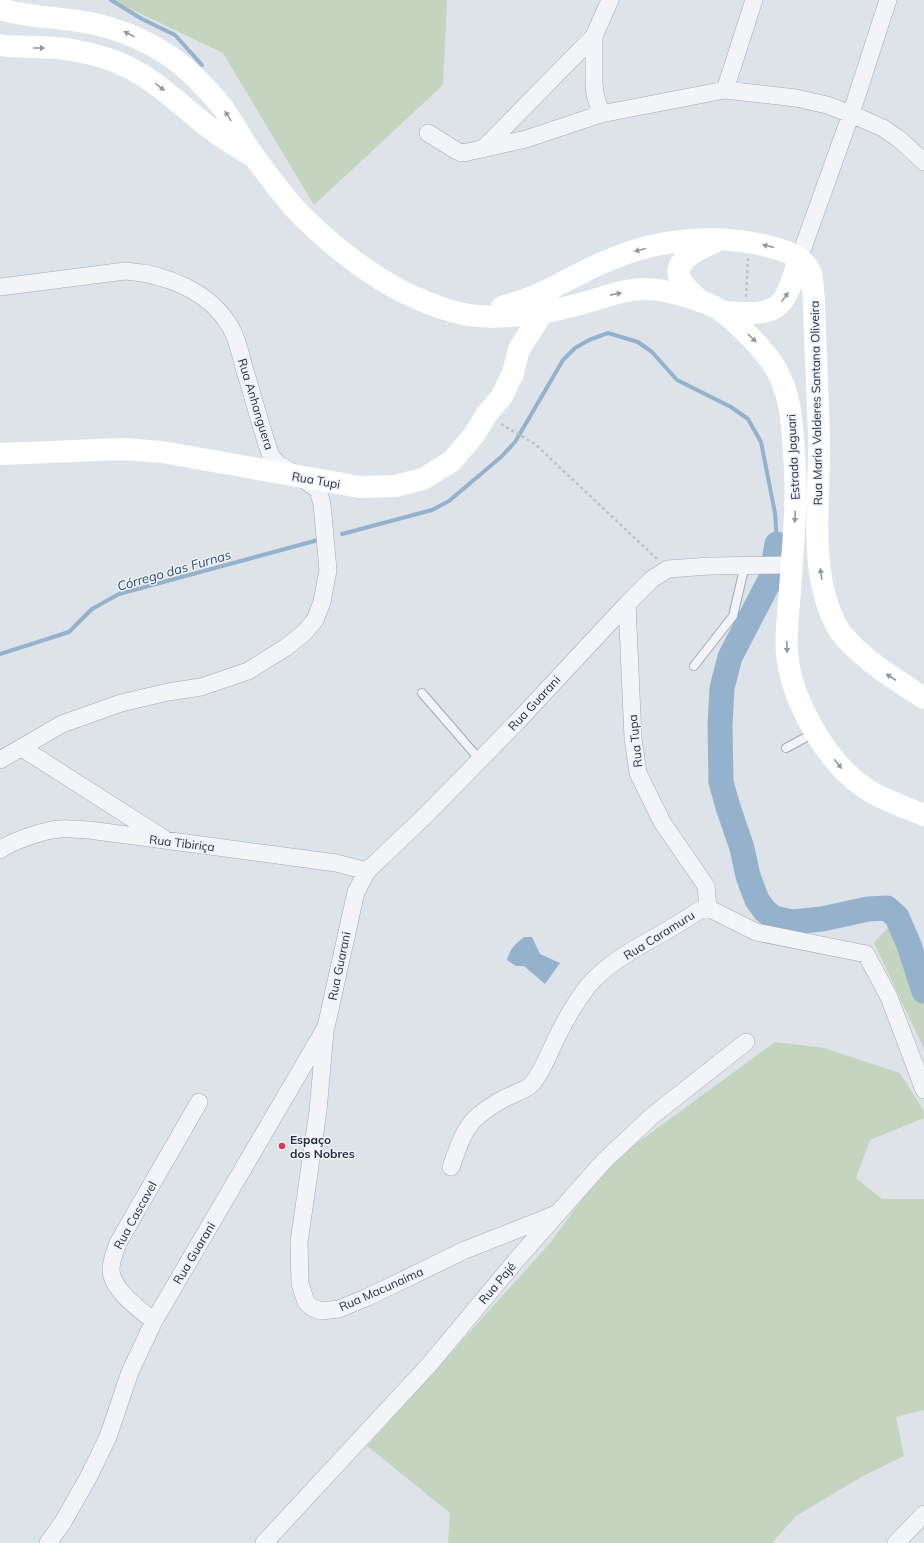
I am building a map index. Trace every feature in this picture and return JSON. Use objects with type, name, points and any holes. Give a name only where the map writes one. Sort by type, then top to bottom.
[{"type":"main road","points":[[0,9],[23,15],[101,25],[123,31],[173,58],[221,105],[257,160],[301,216],[345,254],[372,274],[402,292],[454,312],[481,316],[508,326],[519,336],[519,349]]},
{"type":"main road","points":[[0,45],[18,48],[58,48],[92,54],[119,62],[154,82],[211,129],[257,160]]},
{"type":"main road","points":[[700,301],[680,279],[678,272],[679,266],[683,261],[702,248],[720,240]]},
{"type":"main road","name":"Rua Maria Valderes Santana Oliveira","points":[[481,316],[536,296],[614,258],[639,250],[682,241],[720,240],[748,242],[775,248],[799,259],[806,265],[812,278],[819,441],[819,565],[823,591],[828,609],[838,630],[860,653],[878,668],[924,698]]},
{"type":"main road","name":"Rua Maria Valderes Santana Oliveira","points":[[542,312],[614,258]]},
{"type":"main road","points":[[723,312],[745,313],[769,310],[782,302],[791,287],[799,259]]},
{"type":"main road","name":"Estrada Jaguari","points":[[481,316],[542,312],[579,305],[611,294],[648,289],[700,301],[723,312],[758,345],[780,378],[786,391],[790,408],[795,479],[795,515],[786,565],[788,654],[792,675],[806,715],[825,748],[845,773],[873,793],[924,815]]},
{"type":"main road","points":[[512,373],[528,348],[548,327],[579,305]]},
{"type":"main road","name":"Rua Tupi","points":[[0,454],[123,449],[162,452],[360,487],[395,486],[423,479],[452,461],[474,435],[487,414],[502,396],[512,373],[519,349],[542,312]]},
{"type":"main road","points":[[795,479],[818,478]]},
{"type":"street","points":[[483,149],[594,36],[610,0]]},
{"type":"street","points":[[725,90],[754,0]]},
{"type":"street","points":[[799,259],[851,114],[888,0]]},
{"type":"street","points":[[594,36],[594,84],[595,94],[601,114]]},
{"type":"street","points":[[428,133],[461,153],[526,139],[601,114],[725,90],[796,98],[827,105],[851,114],[894,135],[924,162]]},
{"type":"street","name":"Rua Anhanguera","points":[[0,287],[126,271],[144,272],[175,282],[196,292],[218,310],[232,329],[271,456],[278,464],[301,477],[318,490],[322,504],[328,570],[322,602],[315,620],[304,633],[285,648],[248,671],[201,687],[168,692],[121,703],[62,724],[0,760]]},
{"type":"street","points":[[668,569],[786,565]]},
{"type":"street","name":"Rua Guarani","points":[[48,1543],[63,1522],[88,1478],[108,1437],[130,1372],[154,1321],[326,1026],[356,892],[367,871],[426,815],[480,760],[627,604],[652,579],[668,569]]},
{"type":"street","name":"Rua Tupa","points":[[627,604],[633,738],[638,773],[662,822],[706,886],[708,908]]},
{"type":"street","points":[[22,748],[166,841]]},
{"type":"street","name":"Rua Tibiriça","points":[[0,850],[7,845],[46,832],[60,829],[89,830],[336,863],[367,871]]},
{"type":"street","name":"Rua Caramuru","points":[[451,1167],[463,1134],[472,1121],[482,1112],[531,1085],[543,1068],[576,1003],[600,974],[636,948],[698,911],[708,908],[756,932],[866,954],[889,997],[924,1090]]},
{"type":"street","name":"Rua Macunaima","points":[[326,1026],[318,1110],[299,1242],[300,1284],[306,1302],[311,1307],[321,1311],[339,1309],[368,1297],[465,1250],[557,1214]]},
{"type":"street","name":"Rua Pajé","points":[[264,1543],[429,1364],[519,1257],[625,1140],[652,1116],[746,1042]]},
{"type":"street","name":"Rua Cascavel","points":[[154,1321],[132,1303],[114,1280],[111,1271],[112,1257],[118,1243],[199,1102]]},
{"type":"street","points":[[896,1543],[924,1514]]},
{"type":"lane","points":[[694,666],[733,616],[744,566]]},
{"type":"lane","points":[[422,693],[480,760]]},
{"type":"lane","points":[[786,748],[816,732]]},
{"type":"path","points":[[745,313],[748,242]]},
{"type":"path","points":[[509,429],[535,444],[668,569]]},
{"type":"green space","points":[[112,0],[447,0],[443,85],[314,205],[223,53]]},
{"type":"green space","points":[[890,925],[902,937],[924,980],[924,1049],[874,943]]},
{"type":"green space","points":[[775,1042],[824,1048],[900,1073],[924,1111],[924,1118],[870,1140],[856,1178],[882,1199],[924,1199],[924,1410],[896,1417],[904,1456],[863,1476],[796,1516],[772,1543],[448,1543],[450,1513],[367,1446],[550,1243],[607,1165]]},
{"type":"water","points":[[524,937],[532,937],[540,954],[560,963],[545,984],[524,966],[516,966],[507,960],[513,947]]},
{"type":"waterway","points":[[111,0],[142,19],[175,35],[202,65]]},
{"type":"waterway","name":"Córrego das Furnas","points":[[342,534],[432,510],[449,501],[501,457],[515,442],[563,360],[575,348],[589,340],[608,333],[638,342],[652,352],[677,380],[731,407],[748,419],[761,442],[775,513],[777,544]]},
{"type":"waterway","name":"Córrego das Furnas","points":[[0,654],[69,632],[92,609],[119,594],[318,540]]},
{"type":"waterway","points":[[777,544],[771,578],[730,657],[722,688],[720,725],[721,782],[742,848],[748,876],[757,900],[765,911],[774,918],[792,922],[822,919],[868,909],[887,908],[897,917],[909,945],[924,991]]},
{"type":"place","name":"Espaço dos Nobres","points":[[282,1146]]}]
